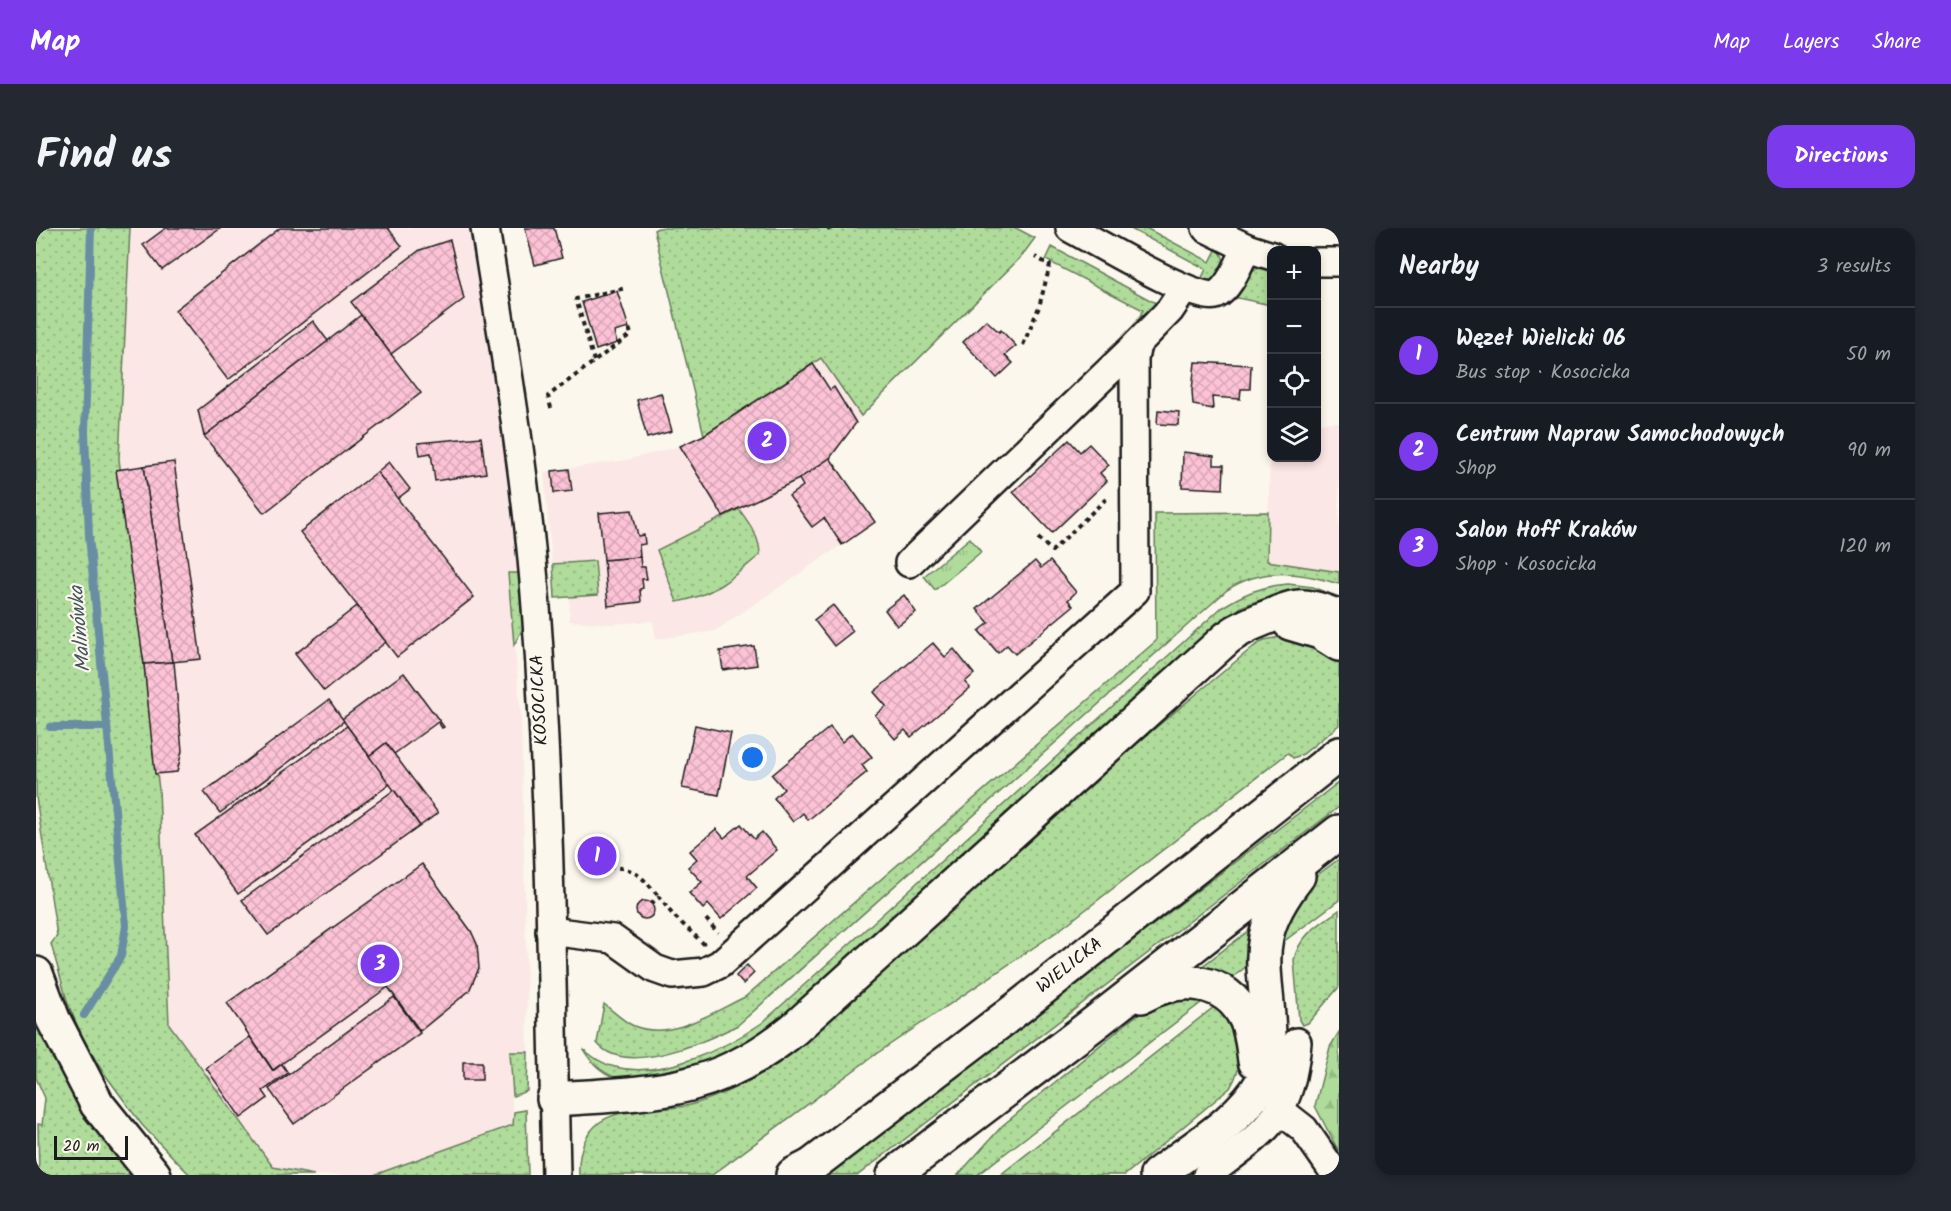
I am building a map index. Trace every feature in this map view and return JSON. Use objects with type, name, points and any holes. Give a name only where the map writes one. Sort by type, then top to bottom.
[{"type":"main road","points":[[554,1099],[671,1090],[722,1075],[762,1054],[794,1029],[1227,638],[1241,628],[1291,606],[1305,606],[1339,617]]},
{"type":"main road","points":[[1268,616],[1320,632],[1339,644]]},
{"type":"main road","name":"WIELICKA","points":[[800,1172],[1018,1008],[1333,756]]},
{"type":"main road","points":[[894,1175],[1096,1022],[1331,838]]},
{"type":"main road","points":[[1156,1175],[1230,1119],[1264,1080],[1269,1060],[1263,949],[1266,930],[1283,895],[1331,838]]},
{"type":"main road","points":[[36,974],[53,1019],[97,1104],[154,1175]]},
{"type":"main road","points":[[1096,1022],[1163,986],[1188,982],[1203,983],[1218,989],[1241,1010],[1251,1035],[1255,1078],[1248,1100]]},
{"type":"street","name":"KOSOCICKA","points":[[485,228],[514,403],[536,607],[550,931],[556,1175]]},
{"type":"street","points":[[1070,228],[1184,289],[1208,297],[1218,294],[1259,252],[1206,228]]},
{"type":"street","points":[[1321,262],[1339,262]]},
{"type":"street","points":[[909,563],[1137,344],[1170,310],[1184,289]]},
{"type":"street","points":[[550,931],[613,939],[655,969],[672,975],[696,974],[720,964],[1135,591],[1134,359],[1137,344]]},
{"type":"street","points":[[1207,1175],[1266,1130],[1281,1111],[1294,1074],[1297,1042]]},
{"type":"street","points":[[1281,1111],[1305,1129],[1336,1175]]},
{"type":"path","points":[[1023,345],[1039,307],[1050,266],[1035,257]]},
{"type":"path","points":[[594,361],[576,299],[626,288]]},
{"type":"path","points":[[551,408],[548,396],[631,334],[629,328]]},
{"type":"path","points":[[1038,538],[1052,551],[1113,492]]},
{"type":"path","points":[[591,869],[621,867],[632,870],[644,878],[673,915],[688,926],[705,945],[713,943]]},
{"type":"path","points":[[651,904],[659,897]]},
{"type":"path","points":[[706,919],[720,936]]},
{"type":"shaded area","points":[[130,228],[469,228],[504,441],[519,573],[508,573],[521,716],[528,1052],[510,1052],[513,1125],[374,1175],[314,1175],[273,1167],[169,1024],[159,790],[119,459]]},
{"type":"shaded area","points":[[821,357],[861,416],[830,459],[875,522],[715,631],[656,639],[653,621],[613,624],[569,621],[570,598],[555,598],[544,472],[627,460],[680,446],[704,435]]},
{"type":"shaded area","points":[[1339,422],[1339,572],[1267,562],[1270,462],[1321,462],[1321,423]]},
{"type":"green space","points":[[36,228],[130,228],[119,459],[159,790],[169,1024],[273,1167],[314,1175],[190,1175],[142,1125],[101,1069],[82,1036],[68,1004],[51,944],[57,936],[36,797]]},
{"type":"green space","points":[[658,228],[1016,228],[1035,238],[1021,257],[861,416],[821,358],[704,435],[654,230]]},
{"type":"green space","points":[[1129,228],[1146,228],[1210,262],[1217,248],[1223,257],[1224,266],[1215,283],[1199,284],[1206,269]]},
{"type":"green space","points":[[1052,247],[1163,307],[1125,343],[1143,310],[1046,260]]},
{"type":"green space","points":[[1261,268],[1267,270],[1267,304],[1233,297],[1249,271]]},
{"type":"green space","points":[[739,509],[756,536],[760,555],[712,590],[677,602],[657,550]]},
{"type":"green space","points":[[1268,512],[1267,561],[1339,572],[1339,584],[1296,574],[1268,574],[1241,582],[1227,590],[738,1025],[687,1047],[646,1057],[626,1057],[610,1053],[597,1043],[604,1004],[634,1026],[648,1030],[662,1030],[691,1023],[745,997],[1156,641],[1155,513]]},
{"type":"green space","points":[[970,538],[981,552],[935,590],[924,576]]},
{"type":"green space","points":[[595,561],[598,595],[555,598],[553,564]]},
{"type":"green space","points":[[508,573],[519,573],[523,628],[514,645]]},
{"type":"green space","points":[[1288,584],[1313,587],[1339,597],[1339,608],[1290,597],[1268,598],[1241,607],[781,1020],[747,1043],[727,1056],[705,1065],[660,1076],[632,1079],[610,1075],[595,1064],[583,1049],[610,1066],[633,1070],[652,1069],[711,1052],[747,1033],[762,1023],[1221,608],[1253,592]]},
{"type":"green space","points":[[1285,636],[1339,657],[1339,725],[1303,754],[1293,758],[1288,753],[1058,931],[876,1054],[712,1175],[579,1175],[579,1160],[583,1146],[589,1133],[600,1122],[620,1113],[690,1105],[719,1095],[747,1082],[799,1048],[1147,735],[1253,647],[1264,640]]},
{"type":"green space","points":[[1339,782],[1339,807],[858,1175],[827,1175]]},
{"type":"green space","points":[[1339,859],[1339,900],[1271,951],[1304,885]]},
{"type":"green space","points":[[1339,910],[1339,987],[1308,1023],[1302,1025],[1299,1020],[1294,960],[1305,937]]},
{"type":"green space","points":[[1251,929],[1253,961],[1227,982],[1200,968]]},
{"type":"green space","points":[[1210,996],[977,1175],[958,1175],[1003,1125],[1155,1000]]},
{"type":"green space","points":[[1219,1003],[1233,1023],[1240,1044],[1239,1066],[1230,1088],[1125,1175],[1000,1175]]},
{"type":"green space","points":[[36,1019],[55,1062],[78,1102],[104,1140],[135,1175],[39,1175],[38,1124],[42,1125],[45,1098],[36,1078]]},
{"type":"green space","points":[[1339,1032],[1339,1152],[1315,1106],[1330,1047]]},
{"type":"green space","points":[[510,1052],[528,1052],[527,1091],[513,1096]]},
{"type":"green space","points":[[526,1110],[528,1175],[374,1175],[513,1125],[514,1112]]},
{"type":"building","points":[[166,228],[221,228],[162,270],[143,245]]},
{"type":"building","points":[[280,228],[388,228],[402,246],[228,380],[175,310]]},
{"type":"building","points":[[525,228],[554,228],[562,258],[535,265]]},
{"type":"building","points":[[450,240],[464,299],[391,354],[351,302],[420,250]]},
{"type":"building","points":[[617,291],[629,328],[614,332],[617,343],[596,350],[582,302]]},
{"type":"building","points":[[361,315],[421,393],[264,513],[204,436]]},
{"type":"building","points":[[986,320],[999,332],[1001,330],[1016,346],[1005,355],[1013,363],[997,378],[963,342]]},
{"type":"building","points":[[313,321],[328,341],[204,436],[198,410]]},
{"type":"building","points":[[1195,362],[1251,365],[1250,389],[1241,389],[1240,399],[1212,397],[1213,409],[1193,405]]},
{"type":"building","points":[[813,364],[830,390],[834,387],[856,423],[830,458],[799,479],[723,516],[680,446],[704,435]]},
{"type":"building","points":[[661,393],[672,431],[647,438],[637,400]]},
{"type":"building","points":[[1158,410],[1179,412],[1178,425],[1157,424]]},
{"type":"building","points":[[481,437],[486,473],[435,481],[431,453],[420,455],[418,443]]},
{"type":"building","points":[[1069,440],[1080,452],[1089,444],[1109,465],[1100,473],[1107,481],[1052,533],[1013,492]]},
{"type":"building","points":[[1183,452],[1214,456],[1214,465],[1224,465],[1223,489],[1182,487]]},
{"type":"building","points":[[830,458],[875,522],[842,545],[824,518],[812,527],[789,496],[803,486],[799,479]]},
{"type":"building","points":[[174,462],[201,659],[172,662],[144,466]]},
{"type":"building","points":[[389,462],[410,489],[397,499],[377,472]]},
{"type":"building","points":[[144,466],[172,662],[144,664],[116,470]]},
{"type":"building","points":[[569,469],[572,491],[554,493],[552,471]]},
{"type":"building","points":[[377,472],[474,597],[397,657],[300,532]]},
{"type":"building","points":[[632,510],[638,536],[644,535],[645,544],[639,545],[640,557],[604,560],[599,513]]},
{"type":"building","points":[[640,557],[641,567],[645,567],[647,579],[642,579],[641,602],[608,606],[604,560]]},
{"type":"building","points":[[1035,561],[1041,568],[1050,561],[1076,592],[1068,600],[1073,606],[1015,654],[1007,645],[998,653],[979,631],[989,623],[977,609]]},
{"type":"building","points":[[904,595],[916,612],[897,626],[885,610]]},
{"type":"building","points":[[833,605],[853,631],[834,646],[814,620]]},
{"type":"building","points":[[357,606],[386,642],[324,691],[295,654]]},
{"type":"building","points":[[933,643],[945,657],[954,649],[974,674],[965,682],[970,688],[911,737],[905,730],[895,739],[875,715],[886,706],[874,692]]},
{"type":"building","points":[[754,646],[757,665],[723,670],[720,651]]},
{"type":"building","points":[[174,662],[182,751],[177,772],[155,774],[144,664]]},
{"type":"building","points":[[404,673],[444,727],[442,728],[438,722],[394,754],[386,743],[369,756],[342,719]]},
{"type":"building","points":[[329,700],[344,721],[220,813],[204,792]]},
{"type":"building","points":[[695,725],[731,733],[719,795],[682,788]]},
{"type":"building","points":[[347,726],[390,784],[238,894],[195,835]]},
{"type":"building","points":[[830,727],[842,742],[852,733],[872,757],[862,765],[867,772],[808,820],[803,813],[793,822],[774,798],[784,789],[772,775]]},
{"type":"building","points":[[386,743],[438,813],[420,826],[369,756]]},
{"type":"building","points":[[394,790],[420,826],[268,935],[242,900]]},
{"type":"building","points":[[741,824],[754,839],[762,832],[777,850],[747,876],[757,888],[721,919],[708,904],[703,909],[689,893],[702,882],[688,867],[697,859],[690,851],[716,829],[724,838]]},
{"type":"building","points":[[422,864],[471,931],[477,944],[479,968],[469,991],[420,1031],[388,987],[273,1070],[227,1003]]},
{"type":"building","points":[[645,901],[651,904],[654,910],[651,916],[645,919],[639,916],[636,910],[639,904]]},
{"type":"building","points":[[747,965],[754,973],[743,984],[736,976]]},
{"type":"building","points":[[394,997],[420,1033],[294,1124],[269,1089]]},
{"type":"building","points":[[250,1037],[273,1071],[282,1064],[288,1073],[263,1091],[268,1098],[241,1118],[206,1068]]},
{"type":"building","points":[[463,1062],[482,1062],[482,1080],[463,1080]]},
{"type":"waterway","name":"Malinówka","points":[[84,1015],[121,956],[126,926],[89,536],[85,432],[91,228]]},
{"type":"waterway","points":[[50,727],[107,727]]},
{"type":"place","name":"Centrum Napraw Samochodowych","points":[[767,441]]},
{"type":"place","name":"Węzeł Wielicki 06","points":[[597,856]]},
{"type":"place","name":"Salon Hoff Kraków","points":[[380,964]]}]
